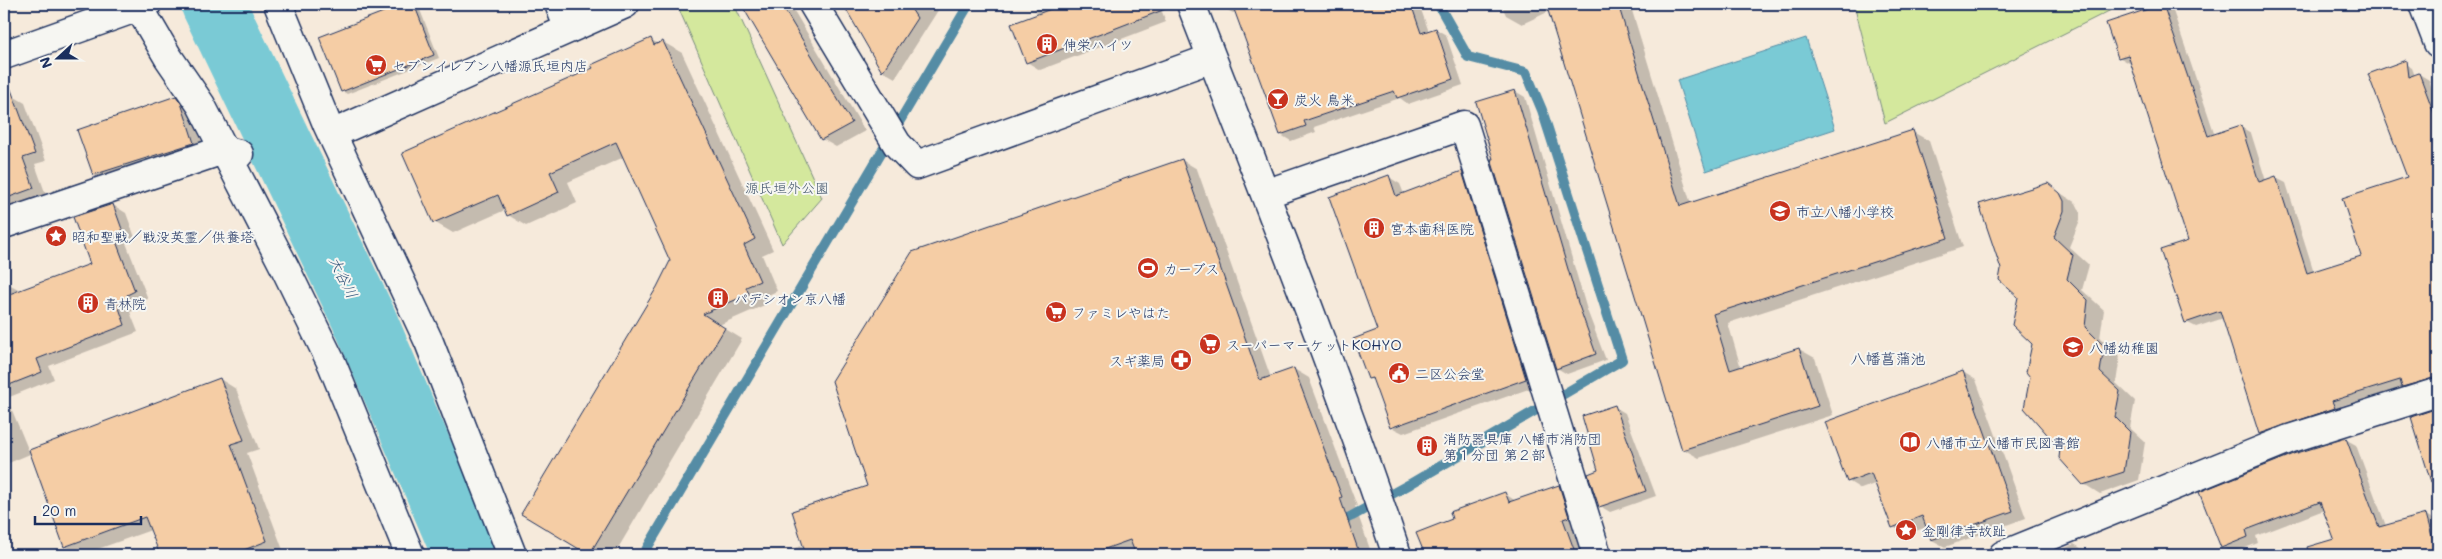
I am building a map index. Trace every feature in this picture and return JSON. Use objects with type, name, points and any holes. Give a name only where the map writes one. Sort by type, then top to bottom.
[{"type":"street","points":[[278,4],[325,128],[429,342],[512,555]]},
{"type":"street","points":[[559,4],[569,29]]},
{"type":"street","points":[[325,128],[569,29],[625,4]]},
{"type":"street","points":[[813,4],[897,144],[917,165],[1212,58]]},
{"type":"street","points":[[1191,4],[1265,194],[1397,555]]},
{"type":"street","points":[[2423,4],[2438,43]]},
{"type":"street","points":[[4,54],[141,5],[231,152],[332,364],[410,555]]},
{"type":"street","points":[[1265,194],[1464,125],[1544,389],[1597,555]]},
{"type":"street","points":[[4,224],[231,152]]},
{"type":"street","points":[[2003,555],[2289,439],[2438,392]]},
{"type":"green space","name":"源氏垣外公園","points":[[686,4],[734,4],[822,198],[782,244],[678,7]]},
{"type":"green space","points":[[1854,4],[2123,4],[1885,123]]},
{"type":"water","points":[[1806,38],[1835,129],[1706,171],[1677,80]]},
{"type":"building","points":[[404,4],[414,4],[434,55],[341,92],[319,37]]},
{"type":"building","points":[[741,4],[781,4],[852,123],[821,140]]},
{"type":"building","points":[[843,4],[908,4],[917,18],[882,72]]},
{"type":"building","name":"伸栄ハイツ","points":[[1064,4],[1173,4],[1173,6],[1026,63],[1011,24]]},
{"type":"building","points":[[1232,4],[1411,4],[1421,33],[1436,28],[1453,79],[1397,98],[1394,91],[1304,121],[1306,126],[1280,135]]},
{"type":"building","points":[[1546,4],[1618,4],[1680,206],[1913,130],[1948,238],[1713,314],[1730,370],[1799,348],[1818,406],[1682,450]]},
{"type":"building","points":[[2163,4],[2208,136],[2241,125],[2259,182],[2276,176],[2307,273],[2361,256],[2342,198],[2407,177],[2368,74],[2406,60],[2408,77],[2419,73],[2438,124],[2438,377],[2402,387],[2400,380],[2332,401],[2335,408],[2259,434],[2220,311],[2185,323],[2160,250],[2188,241],[2128,55],[2118,58],[2106,23]]},
{"type":"building","name":"パデシオン京八幡","points":[[651,38],[654,45],[663,41],[755,239],[744,245],[760,281],[746,287],[749,294],[703,314],[725,328],[589,555],[521,514],[657,287],[670,261],[616,142],[550,172],[559,192],[507,216],[498,195],[433,223],[402,153],[593,68],[591,65]]},
{"type":"building","points":[[4,79],[7,79],[35,154],[23,158],[34,188],[4,199]]},
{"type":"building","points":[[1515,90],[1578,303],[1596,354],[1556,369],[1491,159],[1493,159],[1476,102]]},
{"type":"building","points":[[176,96],[181,103],[194,143],[93,175],[77,130]]},
{"type":"building","name":"ファミレやはた","points":[[1182,159],[1260,380],[1294,368],[1342,497],[1340,498],[1360,555],[1136,555],[1130,540],[1088,555],[806,555],[792,511],[867,486],[832,381],[912,252]]},
{"type":"building","points":[[1462,171],[1526,379],[1390,428],[1372,378],[1368,379],[1353,339],[1377,330],[1329,197],[1389,175],[1396,196]]},
{"type":"building","points":[[2048,183],[2060,193],[2064,201],[2064,211],[2054,237],[2073,255],[2067,279],[2088,300],[2085,327],[2104,346],[2100,372],[2120,391],[2115,417],[2130,432],[2124,472],[2083,485],[2059,458],[2060,449],[2024,408],[2030,377],[2026,372],[2032,344],[2012,325],[2018,297],[1999,280],[2001,269],[1979,204]]},
{"type":"building","points":[[113,204],[123,232],[114,236],[135,291],[127,295],[129,300],[118,305],[125,325],[37,359],[42,372],[4,387],[4,296],[90,264],[73,217]]},
{"type":"building","name":"八幡市立八幡市民図書館","points":[[1963,371],[2013,511],[1931,540],[1922,516],[1892,528],[1871,473],[1847,482],[1825,422]]},
{"type":"building","points":[[220,378],[244,440],[231,444],[267,541],[231,555],[160,555],[145,517],[64,547],[29,450]]},
{"type":"building","points":[[1615,405],[1646,491],[1599,507],[1588,474],[1598,470],[1582,416]]},
{"type":"building","points":[[2438,408],[2438,481],[2431,482],[2411,417]]},
{"type":"building","points":[[2346,438],[2379,527],[2426,514],[2437,555],[2309,555],[2307,547],[2334,539],[2320,502],[2246,530],[2248,537],[2221,548],[2199,492],[2294,454]]},
{"type":"building","points":[[1559,485],[1569,517],[1563,519],[1576,555],[1425,555],[1416,533],[1452,519],[1450,512],[1505,492],[1509,502]]},
{"type":"waterway","name":"大谷川","points":[[213,4],[365,321],[465,555]]},
{"type":"waterway","points":[[643,555],[969,4]]},
{"type":"waterway","points":[[1334,524],[1410,484],[1622,360],[1542,110],[1526,72],[1468,57],[1438,4]]},
{"type":"place","name":"伸栄ハイツ","points":[[1047,44]]},
{"type":"place","name":"セブンイレブン八幡源氏垣内店","points":[[376,65]]},
{"type":"place","name":"炭火 鳥米","points":[[1278,99]]},
{"type":"place","name":"市立八幡小学校","points":[[1780,211]]},
{"type":"place","name":"宮本歯科医院","points":[[1374,228]]},
{"type":"place","name":"昭和聖戦／戦没英霊／供養塔","points":[[56,236]]},
{"type":"place","name":"カーブス","points":[[1148,268]]},
{"type":"place","name":"パデシオン京八幡","points":[[718,298]]},
{"type":"place","name":"青林院","points":[[88,303]]},
{"type":"place","name":"ファミレやはた","points":[[1056,312]]},
{"type":"place","name":"スーパーマーケットKOHYO","points":[[1210,344]]},
{"type":"place","name":"八幡幼稚園","points":[[2073,347]]},
{"type":"place","name":"スギ薬局","points":[[1181,360]]},
{"type":"place","name":"二区公会堂","points":[[1399,373]]},
{"type":"place","name":"八幡市立八幡市民図書館","points":[[1910,442]]},
{"type":"place","name":"消防器具庫 八幡市消防団 第１分団 第２部","points":[[1427,446]]},
{"type":"place","name":"金剛律寺故趾","points":[[1906,530]]},
{"type":"district","name":"八幡菖蒲池","points":[[1888,358]]}]
